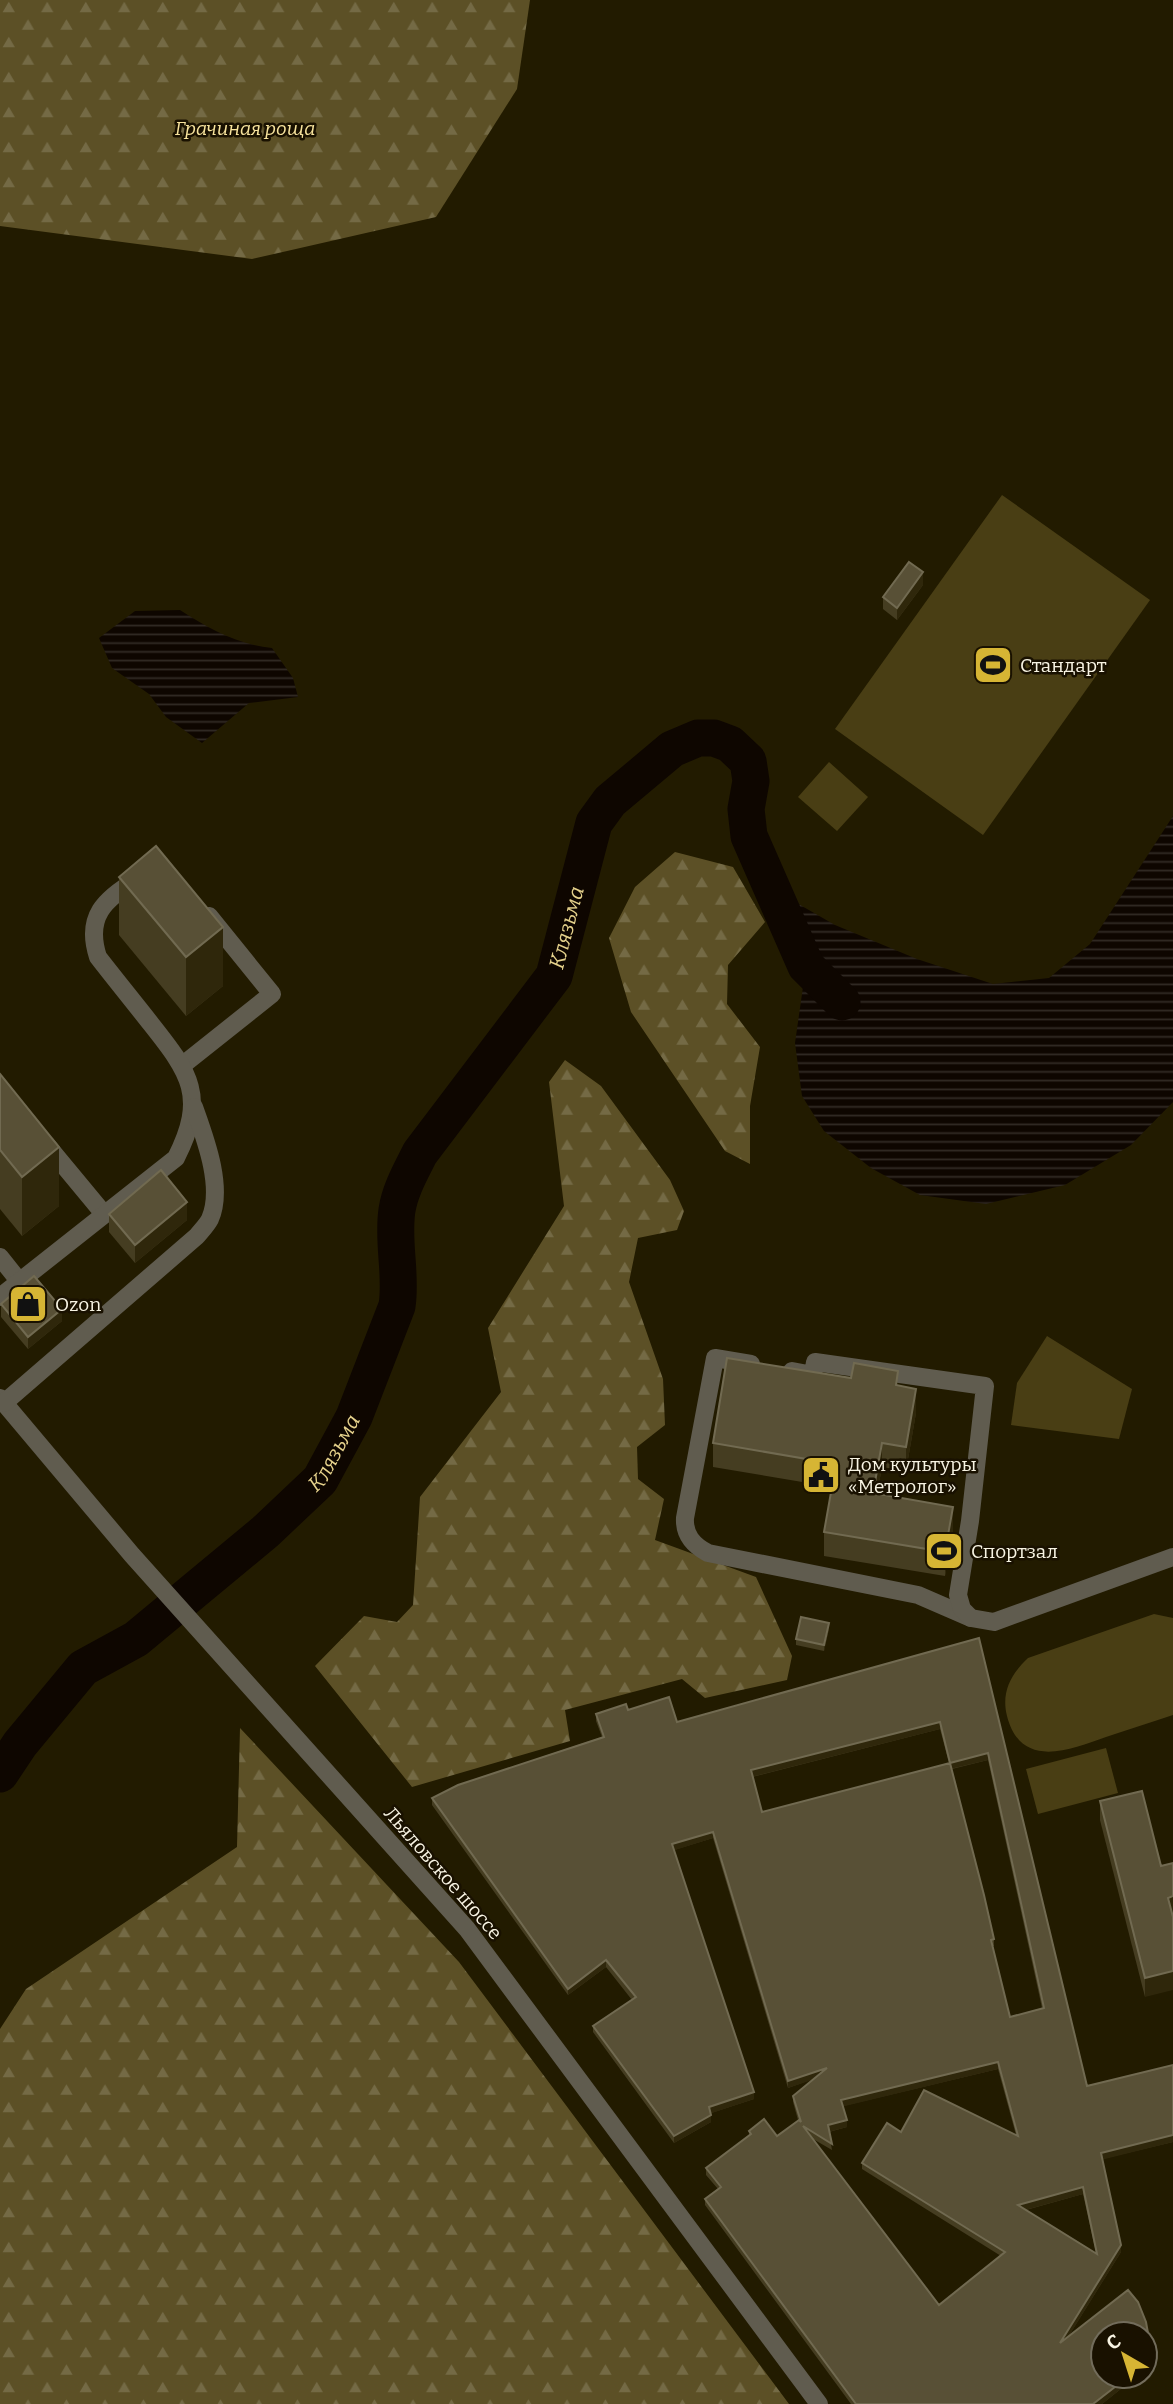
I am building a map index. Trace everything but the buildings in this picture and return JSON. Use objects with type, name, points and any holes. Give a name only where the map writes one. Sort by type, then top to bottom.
[{"type":"street","points":[[2,1401],[197,1236],[211,1218],[214,1194],[211,1159],[193,1104],[184,1064],[97,957],[91,937],[93,920],[104,905],[135,880],[158,872]]},
{"type":"street","points":[[184,1064],[272,994],[198,903]]},
{"type":"street","points":[[0,1297],[176,1158],[189,1133],[193,1104]]},
{"type":"street","points":[[32,1128],[104,1214]]},
{"type":"street","points":[[0,1257],[19,1281]]},
{"type":"street","points":[[971,1618],[962,1609],[958,1595],[970,1521],[985,1386],[815,1362],[813,1375],[715,1357],[685,1518],[685,1529],[690,1539],[708,1553],[918,1595],[971,1618],[994,1622],[1173,1557]]},
{"type":"street","name":"Льяловское шоссе","points":[[2,1401],[132,1555],[467,1929],[818,2404]]},
{"type":"green space","name":"Грачиная роща","points":[[0,0],[530,0],[517,89],[436,217],[252,259],[0,226]]},
{"type":"green space","points":[[675,852],[733,867],[765,922],[728,965],[727,1004],[760,1047],[750,1106],[750,1164],[725,1151],[631,1012],[609,938],[635,887]]},
{"type":"green space","points":[[565,1060],[601,1086],[670,1180],[684,1211],[677,1230],[638,1238],[629,1282],[663,1379],[665,1425],[637,1447],[638,1479],[664,1499],[655,1540],[756,1577],[792,1656],[787,1680],[705,1698],[682,1679],[565,1710],[570,1741],[412,1787],[315,1666],[364,1616],[397,1622],[413,1605],[420,1497],[501,1392],[488,1328],[564,1206],[549,1082]]},
{"type":"green space","points":[[240,1728],[459,1962],[789,2404],[0,2404],[0,2029],[26,1989],[237,1847]]},
{"type":"shaded area","name":"Стандарт","points":[[1002,495],[1150,600],[983,835],[835,729]]},
{"type":"shaded area","points":[[180,610],[224,635],[272,648],[293,678],[298,697],[249,703],[202,743],[166,717],[149,694],[112,668],[99,638],[135,611]]},
{"type":"shaded area","points":[[829,762],[868,797],[837,831],[798,797]]},
{"type":"shaded area","points":[[1173,816],[1173,1102],[1131,1145],[1065,1185],[986,1204],[920,1195],[871,1168],[824,1131],[802,1096],[795,1043],[806,966],[774,890],[835,925],[917,959],[993,984],[1049,978],[1090,944]]},
{"type":"shaded area","points":[[1047,1336],[1132,1389],[1119,1439],[1011,1425],[1017,1383]]},
{"type":"shaded area","points":[[1154,1614],[1173,1618],[1173,1715],[1062,1750],[1035,1750],[1023,1744],[1014,1733],[1007,1716],[1005,1699],[1012,1677],[1028,1658]]},
{"type":"shaded area","points":[[1106,1748],[1118,1793],[1038,1814],[1026,1769]]},
{"type":"waterway","name":"Клязьма","points":[[0,1774],[20,1744],[83,1668],[136,1639],[265,1532],[320,1480],[354,1417],[397,1306],[396,1222],[398,1203],[406,1181],[420,1153],[554,976],[594,823],[610,801],[672,749],[698,738],[714,738],[730,744],[748,761],[751,781],[746,809],[749,836],[806,966],[842,1002]]},
{"type":"place","name":"Стандарт","points":[[993,665]]},
{"type":"place","name":"Ozon","points":[[28,1304]]},
{"type":"place","name":"Дом культуры «Метролог»","points":[[821,1475]]},
{"type":"place","name":"Спортзал","points":[[944,1551]]}]
